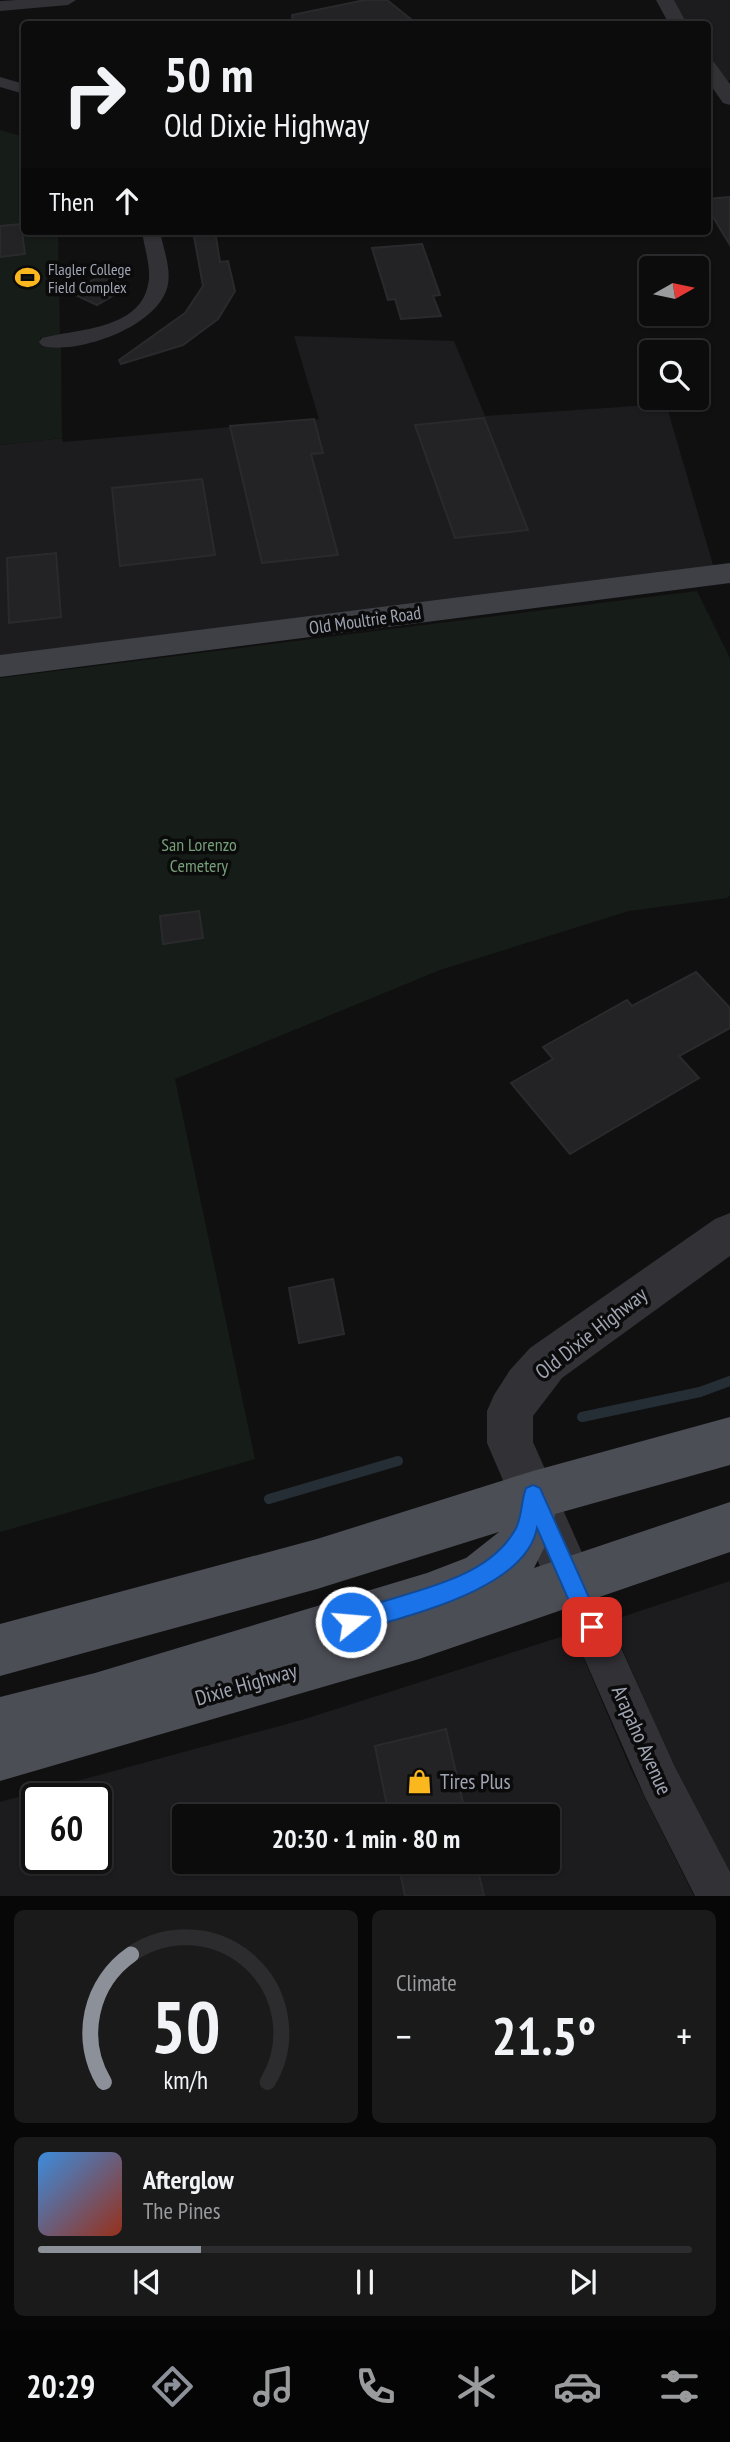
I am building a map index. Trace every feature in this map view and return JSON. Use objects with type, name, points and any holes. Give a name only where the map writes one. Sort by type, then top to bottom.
[{"type":"main road","name":"Old Moultrie Road","points":[[0,666],[730,573]]},
{"type":"main road","points":[[0,1650],[304,1568],[533,1496],[730,1441]]},
{"type":"main road","points":[[0,1724],[95,1700],[428,1599],[475,1581],[499,1566],[526,1534],[533,1496]]},
{"type":"main road","name":"Dixie Highway","points":[[0,1754],[419,1633],[730,1527]]},
{"type":"street","points":[[0,6],[68,0]]},
{"type":"street","points":[[665,0],[676,21]]},
{"type":"street","points":[[711,71],[727,90]]},
{"type":"street","points":[[0,82],[21,88]]},
{"type":"street","points":[[49,342],[100,333],[132,318],[148,306],[159,280],[152,235]]},
{"type":"street","name":"Old Dixie Highway","points":[[571,1582],[510,1443],[510,1411],[526,1385],[546,1363],[730,1232]]},
{"type":"street","name":"Arapaho Avenue","points":[[571,1582],[650,1762],[719,1896]]},
{"type":"shaded area","points":[[673,0],[730,0],[730,80],[726,81],[711,60],[711,21],[684,21]]},
{"type":"shaded area","points":[[294,336],[454,341],[485,416],[639,406],[639,410],[668,410],[714,568],[0,658],[0,445],[62,438],[63,442],[319,419]]},
{"type":"shaded area","points":[[730,1581],[730,1873],[669,1755],[610,1621]]},
{"type":"shaded area","points":[[573,1633],[631,1770],[694,1896],[0,1896],[0,1802],[21,1796],[21,1874],[112,1874],[112,1783],[70,1783],[305,1719]]},
{"type":"green space","name":"Flagler College Field Complex","points":[[0,130],[21,136],[21,235],[58,235],[60,336],[40,338],[41,347],[61,346],[62,438],[0,445]]},
{"type":"green space","name":"San Lorenzo Cemetery","points":[[697,591],[730,658],[730,895],[727,898],[629,911],[440,970],[175,1079],[255,1459],[0,1532],[0,678]]},
{"type":"building","points":[[365,0],[387,0],[413,21],[293,21],[292,15]]},
{"type":"building","points":[[730,197],[730,245],[711,214],[711,199]]},
{"type":"building","points":[[21,224],[25,254],[0,257],[0,226]]},
{"type":"building","points":[[194,235],[216,235],[220,262],[228,261],[235,291],[218,319],[183,345],[121,364],[119,360],[185,313],[203,286]]},
{"type":"building","points":[[422,244],[440,295],[433,296],[441,316],[401,319],[395,299],[388,300],[372,248]]},
{"type":"building","points":[[119,265],[121,291],[97,305],[71,293]]},
{"type":"building","points":[[484,418],[528,530],[455,538],[415,425]]},
{"type":"building","points":[[314,419],[323,453],[311,454],[338,555],[262,563],[230,426]]},
{"type":"building","points":[[202,479],[215,555],[120,566],[112,488]]},
{"type":"building","points":[[56,553],[61,617],[9,623],[7,558]]},
{"type":"building","points":[[199,911],[203,938],[163,944],[160,916]]},
{"type":"building","points":[[696,972],[730,1008],[730,1028],[679,1056],[699,1078],[570,1154],[511,1083],[553,1059],[543,1047],[627,1000],[632,1006]]},
{"type":"building","points":[[333,1279],[344,1334],[299,1343],[289,1288]]},
{"type":"building","name":"Tires Plus","points":[[446,1729],[463,1804],[387,1804],[375,1746]]},
{"type":"building","points":[[400,1874],[479,1874],[484,1896],[405,1896]]},
{"type":"waterway","points":[[582,1417],[700,1392],[730,1381]]},
{"type":"waterway","points":[[269,1499],[398,1461]]},
{"type":"place","name":"Flagler College Field Complex","points":[[28,278]]},
{"type":"place","name":"Tires Plus","points":[[420,1781]]},
{"type":"route","points":[[351,1622],[428,1599],[475,1581],[499,1566],[526,1534],[533,1496],[592,1627]]}]
